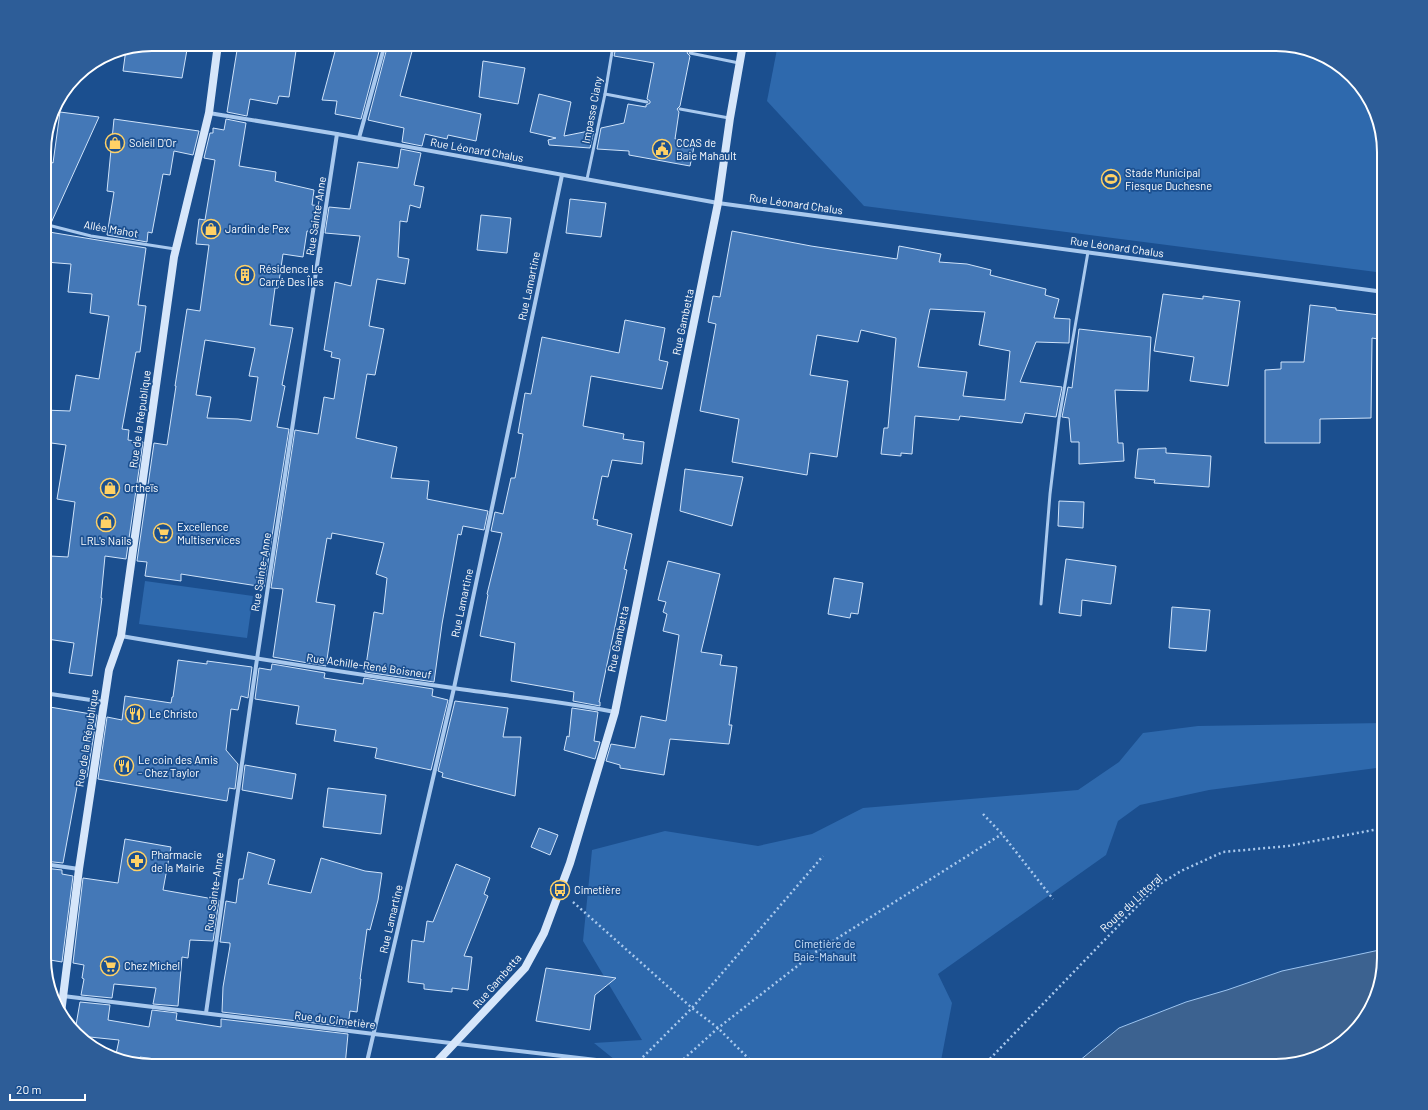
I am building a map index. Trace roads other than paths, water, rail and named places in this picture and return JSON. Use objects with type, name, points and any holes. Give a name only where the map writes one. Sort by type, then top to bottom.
[{"type":"street","name":"Rue de la République","points":[[62,1005],[79,869],[109,670],[121,636],[175,249],[209,113],[217,51]]},
{"type":"street","points":[[359,138],[383,51]]},
{"type":"street","name":"Rue Gambetta","points":[[440,1059],[525,968],[544,933],[570,863],[614,712],[718,203],[742,51]]},
{"type":"street","name":"Rue Léonard Chalus","points":[[209,113],[337,134],[718,203],[1377,291]]},
{"type":"street","name":"Rue Sainte-Anne","points":[[206,1013],[257,659],[337,134]]},
{"type":"street","name":"Rue Lamartine","points":[[368,1059],[454,688],[562,175]]},
{"type":"street","name":"Rue Achille-René Boisneuf","points":[[121,636],[257,659],[589,707],[614,712]]},
{"type":"street","points":[[51,693],[104,702]]},
{"type":"street","points":[[51,865],[79,869]]},
{"type":"street","name":"Rue du Cimetière","points":[[63,996],[568,1059]]},
{"type":"lane","name":"Impasse Ciany","points":[[587,179],[605,94],[612,51]]},
{"type":"lane","points":[[690,54],[739,63]]},
{"type":"lane","points":[[605,94],[647,102]]},
{"type":"lane","points":[[680,109],[730,118]]},
{"type":"lane","name":"Allée Mahot","points":[[51,226],[91,236],[175,249]]},
{"type":"lane","points":[[1041,604],[1050,494],[1059,419],[1088,252]]},
{"type":"place","name":"Soleil D'Or","points":[[115,143]]},
{"type":"place","name":"CCAS de Baie Mahault","points":[[662,149]]},
{"type":"place","name":"Stade Municipal Fiesque Duchesne","points":[[1111,179]]},
{"type":"place","name":"Jardin de Pex","points":[[211,229]]},
{"type":"place","name":"Résidence Le Carrė Des Îles","points":[[245,275]]},
{"type":"place","name":"Ortheïs","points":[[110,488]]},
{"type":"place","name":"LRL's Nails","points":[[106,522]]},
{"type":"place","name":"Excellence Multiservices","points":[[163,533]]},
{"type":"place","name":"Le Christo","points":[[135,714]]},
{"type":"place","name":"Le coin des Amis - Chez Taylor","points":[[124,766]]},
{"type":"place","name":"Pharmacie de la Mairie","points":[[137,861]]},
{"type":"place","name":"Cimetière","points":[[560,890]]},
{"type":"place","name":"Chez Michel","points":[[110,966]]},
{"type":"park label","name":"Cimetière de Baie-Mahault","points":[[825,950]]}]
